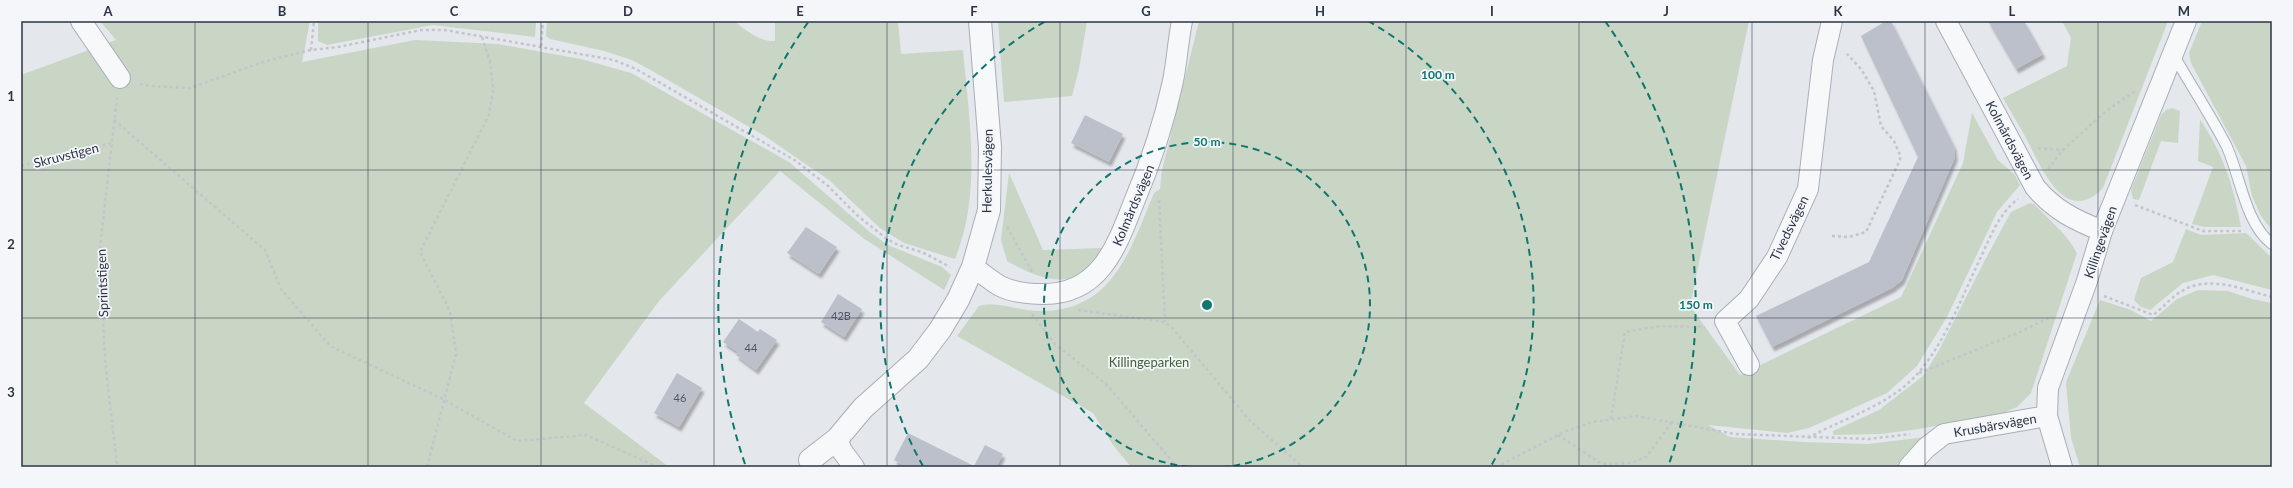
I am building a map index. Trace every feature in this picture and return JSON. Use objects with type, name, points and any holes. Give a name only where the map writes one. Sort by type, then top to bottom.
[{"type":"street","points":[[81,21],[120,78]]},
{"type":"street","name":"Herkulesvägen","points":[[806,464],[837,439],[864,408],[918,359],[940,330],[958,300],[964,268],[989,210],[990,148],[980,21]]},
{"type":"street","name":"Kolmårdsvägen","points":[[964,268],[1013,291],[1049,294],[1072,290],[1091,278],[1114,251],[1154,154],[1173,80],[1182,21]]},
{"type":"street","name":"Tivedsvägen","points":[[1730,328],[1725,321],[1749,299],[1777,257],[1808,189],[1823,60],[1832,21]]},
{"type":"street","name":"Kolmårdsvägen","points":[[1946,21],[2035,187],[2046,201],[2058,211],[2074,220],[2102,231]]},
{"type":"street","name":"Killingevägen","points":[[2062,467],[2047,416],[2048,388],[2080,302],[2102,231],[2186,21]]},
{"type":"street","points":[[1730,328],[1749,365]]},
{"type":"street","name":"Krusbärsvägen","points":[[1909,467],[1926,448],[1944,434],[2047,416]]},
{"type":"street","points":[[837,439],[842,451],[854,467]]},
{"type":"lane","points":[[2173,54],[2224,143],[2249,210],[2257,226],[2272,244]]},
{"type":"path","points":[[311,50],[314,21]]},
{"type":"path","points":[[541,46],[543,21]]},
{"type":"path","points":[[120,78],[150,86],[190,88],[266,61],[311,50],[338,47],[421,30],[445,30],[614,60],[636,69],[796,161],[828,186],[858,216],[887,239],[898,245],[964,268]]},
{"type":"path","points":[[427,467],[456,354],[450,311],[420,252],[489,115],[493,89],[490,62],[482,37]]},
{"type":"path","points":[[1827,43],[1846,53],[1861,69],[1874,91],[1881,126],[1898,147],[1900,160],[1866,232],[1849,237],[1832,236]]},
{"type":"path","name":"Sprintstigen","points":[[117,464],[106,370],[99,256],[120,78]]},
{"type":"path","points":[[1808,438],[1878,404],[1908,383],[1917,374],[1940,341],[2001,217],[2009,206],[2035,187],[2063,150],[2106,111],[2137,90],[2163,78]]},
{"type":"path","points":[[114,120],[231,223],[265,250],[281,288],[330,346],[444,399],[517,441],[586,435],[658,467]]},
{"type":"path","name":"Skruvstigen","points":[[21,166],[112,143]]},
{"type":"path","points":[[1158,195],[1165,322]]},
{"type":"path","points":[[2115,198],[2202,231],[2241,231]]},
{"type":"path","points":[[1006,222],[1032,271],[1049,294]]},
{"type":"path","points":[[2100,295],[2153,315],[2182,290],[2207,283],[2228,286],[2272,297]]},
{"type":"path","points":[[1917,374],[2020,332],[2080,302]]},
{"type":"path","points":[[1072,309],[1165,322],[1173,329],[1251,422],[1303,467]]},
{"type":"path","points":[[1030,310],[1055,344],[1106,384],[1177,467]]},
{"type":"path","points":[[1611,419],[1625,332],[1659,326],[1730,328]]},
{"type":"path","points":[[1496,467],[1557,435],[1592,422],[1636,416],[1735,434],[1808,438],[1869,439],[1917,434],[1944,434]]},
{"type":"path","points":[[1557,435],[1602,464],[1630,463],[1646,456],[1672,422]]},
{"type":"green space","points":[[100,21],[310,21],[302,62],[415,40],[498,44],[581,59],[631,73],[789,162],[871,233],[888,245],[942,267],[951,275],[944,290],[863,238],[780,171],[659,301],[584,403],[669,467],[21,467],[21,75],[116,40]]},
{"type":"green space","points":[[318,21],[536,21],[535,37],[433,25],[327,45],[318,41]]},
{"type":"green space","points":[[547,21],[734,21],[748,32],[764,40],[775,41],[775,21],[898,21],[901,54],[963,50],[970,129],[971,182],[963,234],[955,259],[904,243],[880,228],[829,180],[765,136],[632,60],[604,51],[550,39],[546,36]]},
{"type":"green space","points":[[998,21],[1087,21],[1079,69],[1072,96],[1004,102]]},
{"type":"green space","name":"Killingeparken","points":[[1199,21],[1749,21],[1690,306],[1740,375],[1901,297],[1963,163],[1972,113],[1998,160],[2015,175],[2020,185],[1997,212],[1947,317],[1917,366],[1887,393],[1809,428],[1787,433],[1708,425],[1730,437],[1803,442],[1868,444],[1925,437],[1901,467],[1131,467],[1113,445],[1093,413],[957,336],[979,306],[1001,305],[1031,311],[1064,309],[1085,301],[1102,289],[1115,274],[1127,256],[1154,193],[1160,189],[1162,170]]},
{"type":"green space","points":[[2062,21],[2168,21],[2103,188],[2090,198],[2078,201],[2067,198],[2058,191],[2049,180],[2003,98],[2067,66],[2071,38]]},
{"type":"green space","points":[[2202,21],[2272,21],[2272,230],[2261,216],[2252,196],[2246,166],[2191,63],[2189,53]]},
{"type":"green space","points":[[2172,108],[2180,111],[2178,143],[2161,141],[2139,200],[2133,199],[2131,190],[2161,115],[2166,110]]},
{"type":"green space","points":[[2200,120],[2215,145],[2231,184],[2241,227],[2204,227],[2192,224],[2213,167],[2198,161]]},
{"type":"green space","points":[[1009,173],[1043,250],[1103,248],[1091,264],[1079,275],[1066,279],[1048,278],[1031,273],[1007,261],[1001,240]]},
{"type":"green space","points":[[2030,203],[2034,204],[2057,227],[2077,253],[2031,393],[2017,407],[2003,413],[1919,429],[1881,434],[1833,435],[1833,431],[1879,410],[1923,376],[1938,352],[2011,212]]},
{"type":"green space","points":[[2186,229],[2201,235],[2246,233],[2272,258],[2272,290],[2213,275],[2183,283],[2150,310],[2141,307],[2134,300],[2141,278],[2173,262]]},
{"type":"green space","points":[[2198,290],[2228,291],[2252,299],[2272,303],[2272,467],[2080,467],[2071,438],[2066,382],[2100,300],[2131,310],[2151,321],[2177,299]]},
{"type":"building","points":[[1886,21],[1891,21],[1954,146],[1955,157],[1902,280],[1892,288],[1772,347],[1756,316],[1869,262],[1918,157],[1861,36]]},
{"type":"building","points":[[1988,21],[2024,21],[2043,54],[2016,69]]},
{"type":"building","points":[[1085,115],[1123,134],[1109,162],[1071,143]]},
{"type":"building","points":[[806,227],[837,247],[819,274],[787,253]]},
{"type":"building","points":[[838,294],[862,309],[844,337],[821,322]]},
{"type":"building","points":[[739,319],[758,332],[760,329],[777,340],[756,370],[736,355],[738,352],[723,342]]},
{"type":"building","points":[[677,373],[702,388],[679,427],[654,413]]},
{"type":"building","points":[[908,433],[974,466],[985,445],[1003,454],[996,467],[907,467],[894,460]]}]
